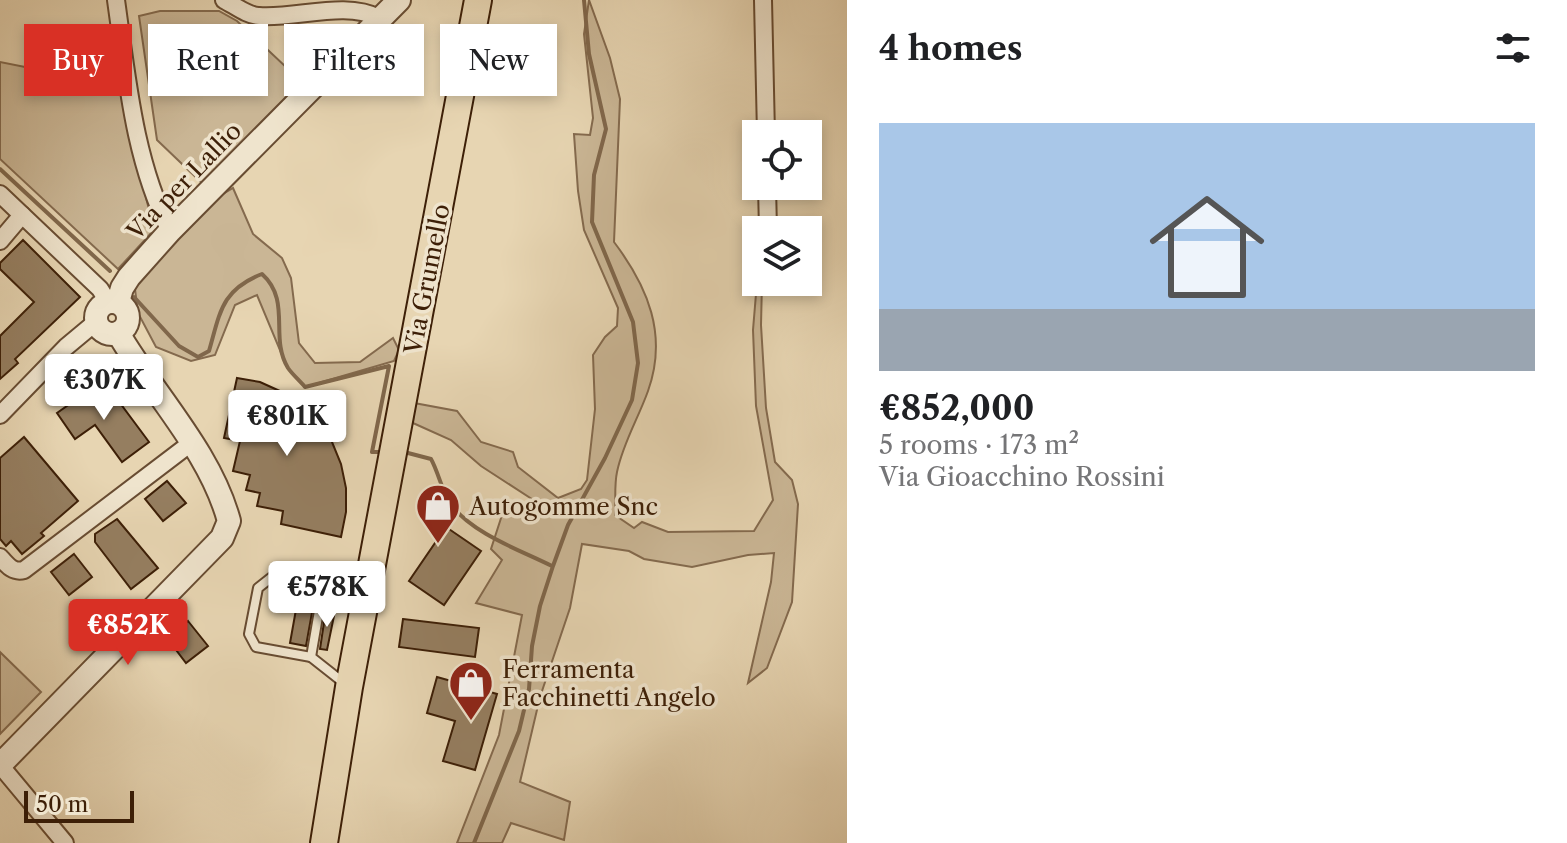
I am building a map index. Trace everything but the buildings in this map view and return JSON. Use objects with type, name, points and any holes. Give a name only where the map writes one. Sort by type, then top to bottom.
[{"type":"main road","name":"Via Grumello","points":[[324,843],[349,687],[478,0]]},
{"type":"street","points":[[116,0],[139,138],[150,185],[170,231]]},
{"type":"street","points":[[224,0],[256,17],[357,9],[368,10],[379,18]]},
{"type":"street","name":"Via per Lallio","points":[[113,302],[129,277],[170,231],[399,0]]},
{"type":"street","points":[[763,0],[766,120]]},
{"type":"street","points":[[0,194],[113,302],[127,311],[129,318],[124,330],[118,333],[104,333],[96,322]]},
{"type":"street","points":[[0,241],[22,215]]},
{"type":"street","points":[[0,415],[66,347],[96,322],[98,310],[113,302]]},
{"type":"street","points":[[65,843],[0,765],[222,538],[229,521],[191,443],[118,333]]},
{"type":"street","points":[[0,557],[11,569],[18,572],[24,570],[191,443]]},
{"type":"lane","points":[[349,687],[311,657],[256,647],[249,634],[258,588],[277,573],[369,589]]},
{"type":"lane","points":[[311,657],[324,582]]},
{"type":"shaded area","points":[[589,0],[610,58],[620,99],[614,242],[645,294],[655,331],[654,370],[617,472],[615,515],[634,528],[642,522],[668,532],[754,531],[773,500],[756,406],[753,330],[756,296],[762,296],[766,408],[775,462],[792,480],[798,504],[792,602],[767,668],[748,683],[771,582],[774,553],[748,555],[692,567],[644,559],[629,551],[582,544],[570,608],[540,697],[520,782],[570,802],[564,840],[511,823],[502,843],[457,843],[499,735],[522,615],[476,603],[502,560],[491,549],[503,512],[532,514],[538,503],[481,466],[451,440],[413,423],[414,403],[457,411],[481,442],[513,452],[518,467],[558,498],[581,489],[587,480],[595,409],[593,355],[617,326],[618,308],[584,230],[578,191],[574,134],[590,135],[593,118],[584,34]]},
{"type":"shaded area","points":[[160,11],[219,11],[240,24],[148,24],[148,78],[139,16]]},
{"type":"shaded area","points":[[268,50],[284,65],[284,96],[292,96],[203,184],[157,140],[151,96],[268,96]]},
{"type":"shaded area","points":[[0,62],[24,67],[24,96],[121,96],[154,230],[118,269],[0,159]]},
{"type":"shaded area","points":[[233,188],[253,234],[282,258],[291,278],[299,343],[315,363],[360,362],[393,338],[399,350],[394,361],[305,387],[287,367],[257,295],[235,305],[215,355],[191,361],[156,347],[138,313],[134,281],[213,200]]},
{"type":"shaded area","points":[[0,652],[41,692],[0,734]]},
{"type":"waterway","points":[[474,843],[519,731],[529,689],[532,646],[540,606],[553,566],[568,525],[632,400],[638,363],[633,322],[592,222],[594,175],[606,129],[589,54],[584,0]]},
{"type":"waterway","points":[[0,169],[110,271]]},
{"type":"waterway","points":[[134,297],[179,346],[198,357],[209,351],[220,314],[230,295],[248,280],[262,274],[276,296],[283,356],[288,368],[305,387],[389,366],[372,452],[381,452]]},
{"type":"waterway","points":[[408,453],[431,459],[448,501],[472,525],[552,566]]},
{"type":"place","name":"Autogomme Snc","points":[[438,545]]},
{"type":"place","name":"Ferramenta Facchinetti Angelo","points":[[471,722]]}]
